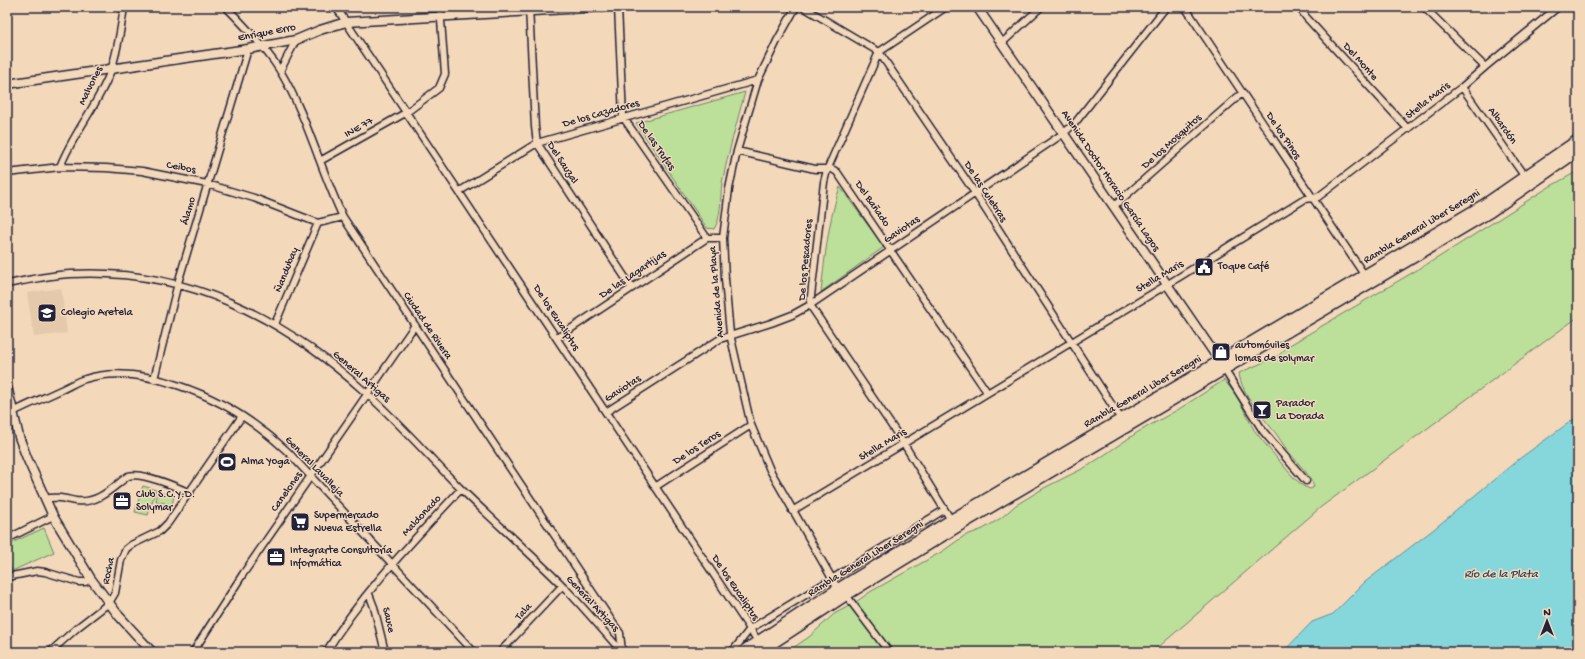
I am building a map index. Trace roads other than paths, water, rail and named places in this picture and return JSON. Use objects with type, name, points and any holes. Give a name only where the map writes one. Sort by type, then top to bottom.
[{"type":"main road","name":"Rambla General Liber Seregni","points":[[742,652],[758,641],[842,592],[957,527],[1365,276],[1485,204],[1578,140]]},
{"type":"main road","name":"Rambla General Liber Seregni","points":[[759,652],[842,592],[951,520],[1121,418],[1222,365],[1490,212],[1578,151]]},
{"type":"street","name":"Malvones","points":[[60,167],[111,70],[124,7]]},
{"type":"street","name":"Ciudad de Rivera","points":[[226,7],[263,46],[280,71],[297,104],[332,194],[343,217],[620,633],[622,652]]},
{"type":"street","name":"De los Eucaliptus","points":[[336,7],[460,191],[758,641]]},
{"type":"street","name":"Enrique Erro","points":[[7,84],[248,49],[296,40],[320,30],[346,22],[440,11],[603,7]]},
{"type":"street","name":"De las Trufas","points":[[618,7],[623,117],[707,238]]},
{"type":"street","name":"Avenida de la Playa","points":[[796,7],[758,80],[737,151],[729,189],[723,238],[730,334],[751,425],[770,470],[831,578],[889,652]]},
{"type":"street","name":"De las Culebras","points":[[803,7],[879,52],[975,193],[1070,342],[1121,418]]},
{"type":"street","points":[[879,52],[946,7]]},
{"type":"street","name":"Avenida Doctor Horacio García Lagos","points":[[977,7],[1222,365]]},
{"type":"street","points":[[1002,43],[1041,7]]},
{"type":"street","name":"Gaviotas","points":[[606,412],[720,339],[730,334],[771,323],[792,315],[810,305],[1064,133],[1075,123],[1166,7]]},
{"type":"street","name":"De los Pinos","points":[[1185,7],[1365,276]]},
{"type":"street","name":"Del Monte","points":[[1299,7],[1306,18],[1408,129]]},
{"type":"street","points":[[1424,7],[1485,67]]},
{"type":"street","name":"Stella Maris","points":[[792,511],[1168,284],[1305,199],[1318,197],[1462,87],[1558,7]]},
{"type":"street","name":"Del Sauzal","points":[[529,9],[537,142],[632,288]]},
{"type":"street","name":"INE 77","points":[[320,161],[407,112],[439,88],[445,74],[440,11]]},
{"type":"street","points":[[280,71],[296,40]]},
{"type":"street","name":"Álamo","points":[[154,379],[178,283],[248,49]]},
{"type":"street","name":"De los Pescadores","points":[[879,52],[827,170],[824,182],[810,305],[904,444],[951,520]]},
{"type":"street","name":"De los Cazadores","points":[[460,191],[537,142],[758,80]]},
{"type":"street","name":"Albardón","points":[[1462,87],[1525,177]]},
{"type":"street","name":"De los Mosquitos","points":[[1114,206],[1242,93]]},
{"type":"street","name":"Del Bañado","points":[[737,151],[815,169],[832,169],[837,172],[988,392]]},
{"type":"street","name":"Ceibos","points":[[7,173],[60,167],[106,168],[142,171],[207,184],[254,198],[318,223]]},
{"type":"street","points":[[318,223],[343,217]]},
{"type":"street","name":"Ñandubay","points":[[275,324],[318,223]]},
{"type":"street","points":[[707,238],[723,238]]},
{"type":"street","name":"De las Lagartijas","points":[[557,338],[707,238]]},
{"type":"street","name":"General Artigas","points":[[7,284],[69,274],[140,276],[178,283],[255,313],[275,324],[339,369],[367,393],[461,489],[562,586],[592,617],[622,652]]},
{"type":"street","name":"Canelones","points":[[194,652],[243,574],[415,325]]},
{"type":"street","points":[[1222,365],[1263,431],[1306,481]]},
{"type":"street","name":"General Lavalleja","points":[[10,415],[84,379],[110,374],[141,376],[200,394],[242,416],[263,430],[289,452],[474,652]]},
{"type":"street","points":[[7,386],[10,415],[24,451],[53,516],[90,579],[152,652]]},
{"type":"street","name":"Rocha","points":[[109,603],[115,593],[121,560],[126,549],[160,531],[168,523],[242,416]]},
{"type":"street","name":"De los Teros","points":[[655,487],[751,425]]},
{"type":"street","points":[[45,499],[59,497],[84,501],[97,499],[128,476],[132,475],[190,493]]},
{"type":"street","name":"Maldonado","points":[[326,652],[340,629],[392,564],[461,489]]},
{"type":"street","points":[[732,652],[750,629],[944,510]]},
{"type":"street","points":[[7,539],[53,516]]},
{"type":"street","points":[[7,577],[45,572],[79,582],[85,582],[90,579]]},
{"type":"street","name":"Tala","points":[[500,652],[562,586]]},
{"type":"street","name":"Sauce","points":[[369,594],[374,607],[385,652]]},
{"type":"street","points":[[50,652],[78,626],[109,603]]},
{"type":"water","name":"Río de la Plata","points":[[1578,416],[1578,652],[1283,652],[1312,622],[1333,614],[1365,582],[1434,529],[1519,459]]},
{"type":"place","name":"Toque Café","points":[[1204,267]]},
{"type":"place","name":"Colegio Aretela","points":[[47,313]]},
{"type":"place","name":"automóviles lomas de solymar","points":[[1221,352]]},
{"type":"place","name":"Parador La Dorada","points":[[1262,410]]},
{"type":"place","name":"Alma Yoga","points":[[227,462]]},
{"type":"place","name":"Club S.C.Y.D. Solymar","points":[[122,501]]},
{"type":"place","name":"Supermercado Nueva Estrella","points":[[300,522]]},
{"type":"place","name":"Integrarte Consultoría Informática","points":[[276,557]]}]
